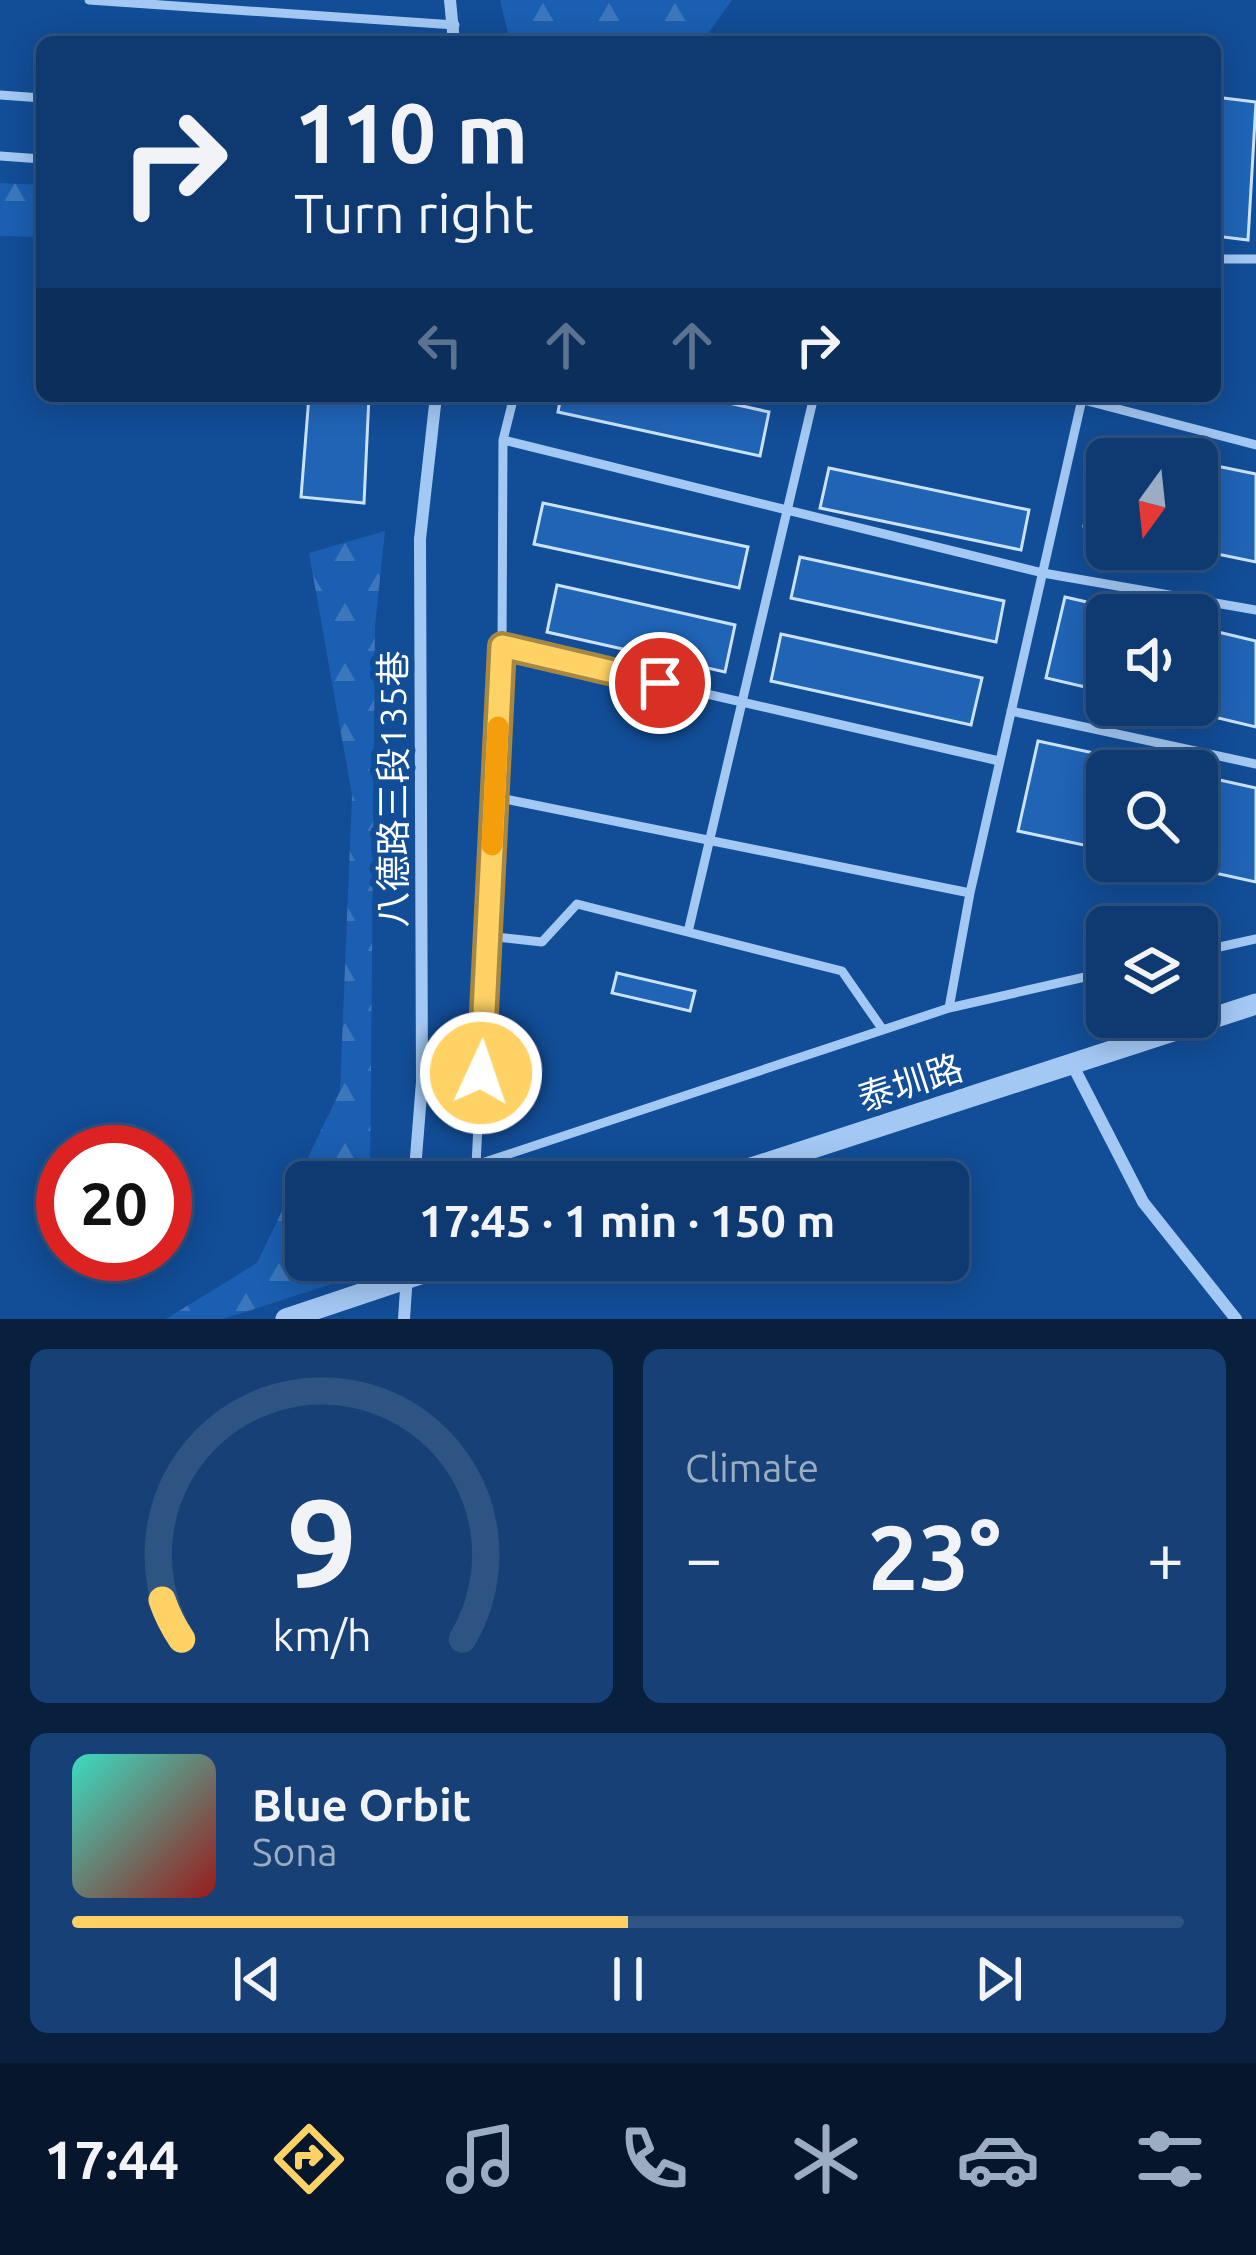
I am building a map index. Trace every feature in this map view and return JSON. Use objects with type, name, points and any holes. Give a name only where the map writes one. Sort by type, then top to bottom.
[{"type":"street","points":[[450,0],[455,36]]},
{"type":"street","name":"八德路三段135巷","points":[[416,1161],[422,1082],[420,539],[435,402]]},
{"type":"street","name":"泰圳路","points":[[773,1161],[1256,1004]]},
{"type":"street","points":[[1072,1064],[1144,1202],[1236,1319]]},
{"type":"street","points":[[286,1319],[378,1281]]},
{"type":"street","points":[[404,1319],[406,1281]]},
{"type":"lane","points":[[89,0],[456,26]]},
{"type":"lane","points":[[0,95],[36,98]]},
{"type":"lane","points":[[0,156],[36,159]]},
{"type":"lane","points":[[1221,259],[1256,260]]},
{"type":"lane","points":[[512,402],[503,440],[502,646],[476,1165],[949,1008],[1086,977]]},
{"type":"lane","points":[[688,932],[813,402]]},
{"type":"lane","points":[[949,1008],[970,893],[1081,402]]},
{"type":"lane","points":[[1093,402],[1256,445]]},
{"type":"lane","points":[[503,440],[1043,573],[1256,610]]},
{"type":"lane","points":[[502,646],[999,761]]},
{"type":"lane","points":[[1011,710],[1256,764]]},
{"type":"lane","points":[[495,797],[970,893]]},
{"type":"lane","points":[[488,936],[542,942],[577,904],[842,970],[883,1030]]},
{"type":"lane","points":[[1218,947],[1256,939]]},
{"type":"green space","points":[[500,0],[732,0],[706,36],[509,36]]},
{"type":"green space","points":[[0,183],[36,185],[36,237],[0,236]]},
{"type":"green space","points":[[385,531],[375,626],[370,1161],[306,1161],[340,1091],[352,795],[309,553]]},
{"type":"green space","points":[[285,1205],[285,1281],[341,1281],[223,1319],[166,1319],[257,1263]]},
{"type":"building","points":[[1221,98],[1256,102],[1248,240],[1221,237]]},
{"type":"building","points":[[309,402],[369,402],[364,503],[301,497]]},
{"type":"building","points":[[560,402],[725,402],[769,412],[760,456],[558,412]]},
{"type":"building","points":[[1218,466],[1256,474],[1256,562],[1218,554]]},
{"type":"building","points":[[829,468],[1029,510],[1021,550],[820,508]]},
{"type":"building","points":[[543,503],[748,547],[739,588],[534,544]]},
{"type":"building","points":[[800,557],[1004,601],[996,642],[791,598]]},
{"type":"building","points":[[557,585],[735,625],[725,672],[547,632]]},
{"type":"building","points":[[1065,597],[1086,602],[1086,687],[1046,678]]},
{"type":"building","points":[[1218,632],[1256,641],[1256,727],[1218,718]]},
{"type":"building","points":[[781,634],[982,678],[971,725],[771,681]]},
{"type":"building","points":[[1038,741],[1086,751],[1086,846],[1018,831]]},
{"type":"building","points":[[1218,780],[1256,788],[1256,882],[1218,874]]},
{"type":"building","points":[[617,973],[695,991],[690,1011],[612,993]]},
{"type":"slow traffic","points":[[492,845],[498,727]]},
{"type":"route","points":[[481,1073],[502,646],[660,683]]}]
